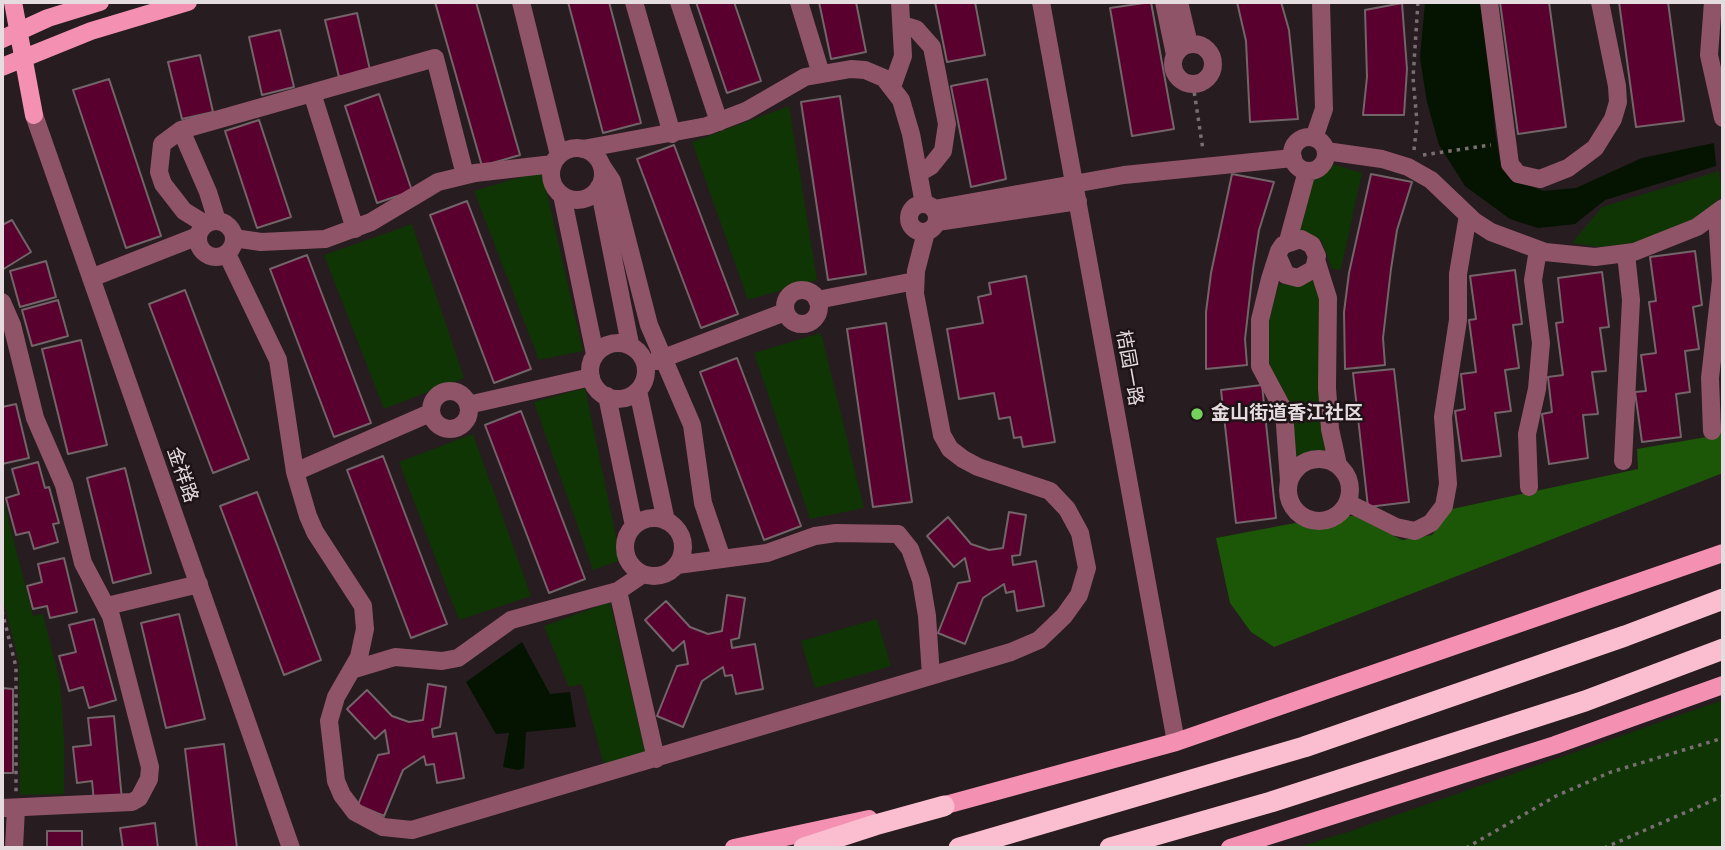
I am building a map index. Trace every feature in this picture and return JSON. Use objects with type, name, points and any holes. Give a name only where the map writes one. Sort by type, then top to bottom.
[{"type":"highway","points":[[959,848],[1304,747],[1625,636],[1723,599]]},
{"type":"highway","points":[[1110,848],[1271,802],[1546,713],[1723,649]]},
{"type":"highway","points":[[804,848],[944,806]]},
{"type":"main road","name":"金祥路","points":[[13,2],[7,38],[11,63],[34,115]]},
{"type":"main road","points":[[7,38],[100,2]]},
{"type":"main road","points":[[11,63],[91,30],[188,2]]},
{"type":"main road","points":[[734,848],[831,826],[944,806],[1176,742],[1723,553]]},
{"type":"main road","points":[[1230,848],[1555,746],[1723,685]]},
{"type":"street","points":[[521,2],[556,159],[551,178],[562,195],[595,354]]},
{"type":"street","points":[[634,2],[672,134]]},
{"type":"street","points":[[679,2],[719,122]]},
{"type":"street","points":[[799,2],[821,74]]},
{"type":"street","points":[[892,87],[903,56],[900,2]]},
{"type":"street","name":"桔园一路","points":[[1041,2],[1176,742]]},
{"type":"street","points":[[1164,2],[1182,49]]},
{"type":"street","points":[[1179,2],[1182,49],[1176,75],[1193,84],[1206,80],[1214,62],[1208,50],[1182,49]]},
{"type":"street","points":[[1307,172],[1322,166],[1320,144],[1324,109],[1321,2]]},
{"type":"street","points":[[1489,2],[1500,68],[1505,143],[1510,164],[1518,174],[1540,179],[1568,168],[1595,148],[1608,131],[1618,102],[1600,2]]},
{"type":"street","points":[[1713,2],[1709,55],[1723,118]]},
{"type":"street","points":[[903,25],[916,29],[932,47],[947,124],[943,151],[931,166],[919,173]]},
{"type":"street","points":[[207,227],[177,204],[163,184],[159,172],[162,144],[181,130],[435,58],[465,175]]},
{"type":"street","points":[[91,278],[207,227],[228,225],[231,246],[278,360],[295,472],[315,532],[363,606],[365,629],[355,669],[331,708],[329,733],[335,772],[347,804],[355,812],[383,827],[397,830],[425,828],[931,676],[1039,640],[1064,616],[1079,595],[1087,568],[1080,533],[1061,500],[1037,485],[978,467],[950,449],[935,414],[915,281],[930,217],[906,114],[892,87],[875,71],[865,69],[821,74],[791,83],[746,111],[719,122],[672,134],[583,149]]},
{"type":"street","points":[[312,93],[355,229]]},
{"type":"street","name":"金祥路","points":[[34,115],[291,848]]},
{"type":"street","points":[[181,130],[208,192],[207,227],[199,246],[207,255],[218,257],[231,246],[325,239],[355,229],[421,190],[465,175],[556,159],[575,148],[591,152],[612,181],[649,325],[692,425],[703,503],[722,559]]},
{"type":"street","points":[[1307,172],[1298,167],[1293,158],[1298,141],[1382,159],[1408,167],[1431,180],[1468,215],[1492,232],[1538,250],[1595,257],[1626,254],[1672,239],[1720,211],[1721,280],[1710,378],[1712,431]]},
{"type":"street","points":[[930,217],[1075,183],[1293,158]]},
{"type":"street","points":[[602,166],[599,187],[630,344],[646,365],[646,374],[638,391],[666,522]]},
{"type":"street","points":[[1289,241],[1307,241],[1315,250],[1328,298],[1327,388],[1330,429],[1338,465],[1350,482],[1348,503],[1334,518],[1314,521],[1304,517],[1290,502],[1284,411],[1264,377],[1258,354],[1264,299],[1278,257],[1289,241],[1307,172]]},
{"type":"street","points":[[562,195],[583,200],[599,187]]},
{"type":"street","points":[[930,217],[1078,201]]},
{"type":"street","points":[[1348,503],[1385,523],[1415,531],[1431,523],[1444,506],[1448,484],[1443,417],[1458,320],[1458,274],[1468,215]]},
{"type":"street","points":[[1529,487],[1527,434],[1537,389],[1541,343],[1533,280],[1538,250]]},
{"type":"street","points":[[1623,461],[1631,300],[1626,254]]},
{"type":"street","points":[[1278,257],[1281,270],[1292,278],[1305,277],[1317,262]]},
{"type":"street","points":[[817,299],[915,281]]},
{"type":"street","points":[[793,292],[809,292],[817,299],[819,311],[808,324],[797,324],[785,312],[786,301],[793,292]]},
{"type":"street","points":[[2,302],[12,325],[35,418],[64,485],[83,563],[107,606],[150,767],[149,779],[139,797],[132,802],[9,808],[14,848]]},
{"type":"street","points":[[646,365],[785,312]]},
{"type":"street","points":[[630,344],[610,344],[595,354],[591,363],[591,377],[597,389],[607,396],[622,399],[638,391]]},
{"type":"street","points":[[468,405],[591,377]]},
{"type":"street","points":[[448,391],[460,395],[468,405],[467,418],[454,429],[441,428],[430,414],[433,401],[448,391]]},
{"type":"street","points":[[607,396],[634,526],[626,543],[626,552],[629,561],[643,574]]},
{"type":"street","points":[[295,472],[430,414]]},
{"type":"street","points":[[1289,481],[1294,472],[1310,460],[1319,458],[1338,465]]},
{"type":"street","points":[[634,526],[652,519],[666,522],[677,529],[683,547],[677,565]]},
{"type":"street","points":[[355,669],[395,657],[442,661],[458,659],[511,620],[618,591],[643,574],[662,575],[677,565],[767,553],[806,539],[836,533],[898,534],[910,549],[927,616],[931,676]]},
{"type":"street","points":[[107,606],[199,584]]},
{"type":"street","points":[[618,591],[656,759]]},
{"type":"path","points":[[1418,2],[1413,78],[1417,122],[1414,156],[1505,143]]},
{"type":"path","points":[[1193,84],[1206,166]]},
{"type":"path","points":[[2,611],[16,667],[9,808]]},
{"type":"path","points":[[1466,848],[1556,796],[1611,772],[1723,738]]},
{"type":"path","points":[[1604,848],[1723,796]]},
{"type":"green space","points":[[789,106],[817,280],[748,300],[692,142]]},
{"type":"green space","points":[[1329,163],[1362,173],[1341,269],[1332,269],[1321,240],[1298,234],[1314,177],[1324,174]]},
{"type":"green space","points":[[542,171],[583,351],[539,360],[474,191]]},
{"type":"green space","points":[[1719,171],[1722,195],[1702,217],[1633,243],[1600,247],[1572,243],[1602,207]]},
{"type":"green space","points":[[412,224],[464,378],[384,409],[324,255]]},
{"type":"green space","points":[[1316,277],[1322,323],[1329,456],[1314,454],[1292,461],[1291,418],[1282,386],[1272,378],[1265,334],[1279,284],[1299,285]]},
{"type":"green space","points":[[821,333],[864,508],[810,519],[754,353]]},
{"type":"green space","points":[[585,388],[621,560],[593,570],[534,402]]},
{"type":"green space","points":[[1717,423],[1723,423],[1723,473],[1274,647],[1251,632],[1230,603],[1216,538],[1295,523],[1322,528],[1336,525],[1345,516],[1355,516],[1402,540],[1432,535],[1452,509],[1638,469],[1637,449],[1718,435]]},
{"type":"green space","points":[[473,434],[531,596],[459,620],[399,462]]},
{"type":"green space","points":[[2,494],[33,616],[43,614],[60,683],[64,794],[20,795],[19,663],[2,595]]},
{"type":"green space","points":[[610,602],[646,755],[605,768],[582,684],[569,687],[544,626]]},
{"type":"green space","points":[[877,619],[891,666],[815,688],[801,641]]},
{"type":"green space","points":[[1723,700],[1723,848],[1296,848],[1351,831]]},
{"type":"shaded area","points":[[1485,2],[1495,131],[1500,160],[1513,179],[1543,191],[1576,188],[1642,158],[1714,143],[1716,166],[1605,200],[1575,224],[1538,228],[1510,219],[1465,186],[1439,145],[1427,102],[1420,58],[1425,3]]},
{"type":"shaded area","points":[[522,642],[550,694],[570,692],[576,727],[526,732],[524,768],[518,770],[503,767],[509,733],[496,734],[466,682]]},
{"type":"building","points":[[435,2],[476,2],[520,155],[482,166]]},
{"type":"building","points":[[568,2],[609,2],[641,123],[603,133]]},
{"type":"building","points":[[696,2],[734,2],[761,81],[727,93]]},
{"type":"building","points":[[819,2],[856,2],[866,52],[831,59]]},
{"type":"building","points":[[935,2],[975,2],[985,55],[947,62]]},
{"type":"building","points":[[1151,2],[1174,129],[1132,136],[1110,8]]},
{"type":"building","points":[[1237,2],[1281,2],[1289,30],[1298,119],[1250,122],[1246,41]]},
{"type":"building","points":[[1500,2],[1549,2],[1566,127],[1518,134]]},
{"type":"building","points":[[1619,2],[1668,2],[1684,121],[1636,127]]},
{"type":"building","points":[[1402,3],[1407,69],[1404,115],[1363,115],[1367,77],[1365,10]]},
{"type":"building","points":[[357,13],[370,70],[339,77],[325,20]]},
{"type":"building","points":[[280,30],[294,87],[262,95],[249,37]]},
{"type":"building","points":[[200,55],[213,112],[182,119],[168,62]]},
{"type":"building","points":[[109,79],[161,236],[126,248],[73,90]]},
{"type":"building","points":[[987,79],[1006,179],[971,187],[951,86]]},
{"type":"building","points":[[379,94],[412,191],[377,203],[345,106]]},
{"type":"building","points":[[840,96],[866,274],[828,280],[801,102]]},
{"type":"building","points":[[259,120],[291,217],[257,228],[225,131]]},
{"type":"building","points":[[674,145],[738,314],[701,328],[637,159]]},
{"type":"building","points":[[1232,174],[1274,182],[1259,230],[1253,269],[1245,339],[1247,365],[1206,369],[1206,312],[1211,273]]},
{"type":"building","points":[[1371,174],[1412,182],[1397,230],[1391,269],[1383,338],[1385,365],[1345,369],[1344,312],[1349,273]]},
{"type":"building","points":[[467,201],[531,369],[494,383],[430,215]]},
{"type":"building","points":[[12,220],[31,252],[2,270],[2,225]]},
{"type":"building","points":[[1695,251],[1702,305],[1693,307],[1699,349],[1685,351],[1690,392],[1676,394],[1681,437],[1642,442],[1635,392],[1646,391],[1641,355],[1656,353],[1649,302],[1656,301],[1650,257]]},
{"type":"building","points":[[307,255],[371,423],[334,437],[270,269]]},
{"type":"building","points":[[46,261],[56,297],[20,307],[10,271]]},
{"type":"building","points":[[1515,270],[1522,324],[1513,325],[1519,368],[1505,370],[1511,411],[1495,413],[1501,456],[1462,461],[1455,411],[1465,409],[1461,374],[1476,372],[1469,320],[1476,319],[1470,276]]},
{"type":"building","points":[[1602,272],[1609,327],[1600,328],[1606,371],[1592,372],[1598,414],[1583,415],[1588,458],[1549,464],[1542,414],[1552,412],[1548,377],[1563,375],[1556,323],[1563,322],[1558,278]]},
{"type":"building","points":[[1026,276],[1055,442],[1023,447],[1021,437],[1014,438],[1010,417],[999,419],[994,393],[959,399],[947,329],[983,323],[978,297],[991,294],[989,283]]},
{"type":"building","points":[[185,290],[249,459],[213,473],[149,304]]},
{"type":"building","points":[[58,300],[68,336],[32,346],[22,310]]},
{"type":"building","points":[[886,323],[912,502],[873,507],[847,329]]},
{"type":"building","points":[[81,340],[107,445],[68,454],[42,349]]},
{"type":"building","points":[[737,358],[801,526],[764,540],[700,372]]},
{"type":"building","points":[[1394,369],[1409,502],[1368,507],[1353,373]]},
{"type":"building","points":[[1262,385],[1276,518],[1236,523],[1221,390]]},
{"type":"building","points":[[16,404],[29,458],[2,464],[2,407]]},
{"type":"building","points":[[521,411],[585,579],[549,593],[485,425]]},
{"type":"building","points":[[383,456],[447,624],[411,638],[347,470]]},
{"type":"building","points":[[38,462],[45,488],[49,487],[59,523],[53,524],[58,542],[34,549],[29,532],[16,535],[6,498],[19,494],[12,469]]},
{"type":"building","points":[[125,468],[151,573],[113,583],[87,478]]},
{"type":"building","points":[[257,492],[321,660],[284,675],[220,506]]},
{"type":"building","points":[[1009,512],[1026,515],[1020,555],[1012,556],[1013,565],[1036,561],[1044,606],[1017,611],[1014,591],[1006,593],[1004,584],[983,598],[965,644],[938,633],[958,583],[970,581],[965,558],[954,567],[927,536],[948,517],[971,544],[989,550],[1003,548]]},
{"type":"building","points":[[64,558],[77,612],[50,618],[47,606],[33,609],[27,586],[42,582],[38,564]]},
{"type":"building","points":[[727,595],[745,598],[739,638],[731,640],[732,648],[755,644],[763,689],[736,694],[732,675],[725,676],[723,667],[702,681],[683,727],[657,716],[677,666],[688,664],[684,641],[673,651],[645,620],[666,601],[690,627],[708,634],[722,631]]},
{"type":"building","points":[[179,614],[205,719],[166,728],[141,623]]},
{"type":"building","points":[[94,619],[116,700],[89,708],[83,687],[69,691],[59,656],[76,652],[69,625]]},
{"type":"building","points":[[428,684],[446,687],[440,727],[432,729],[433,737],[456,733],[464,778],[437,783],[434,764],[426,765],[424,756],[403,770],[384,816],[358,805],[378,755],[389,753],[385,730],[375,739],[347,709],[367,690],[392,716],[409,722],[423,720]]},
{"type":"building","points":[[2,688],[13,689],[13,773],[2,773]]},
{"type":"building","points":[[114,716],[122,800],[94,802],[92,781],[77,783],[73,747],[91,745],[88,718]]},
{"type":"building","points":[[224,744],[237,848],[197,848],[185,749]]},
{"type":"building","points":[[155,823],[158,848],[123,848],[120,828]]},
{"type":"building","points":[[47,831],[82,831],[82,848],[47,848]]},
{"type":"place","name":"金山街道香江社区","points":[[1197,414]]}]
